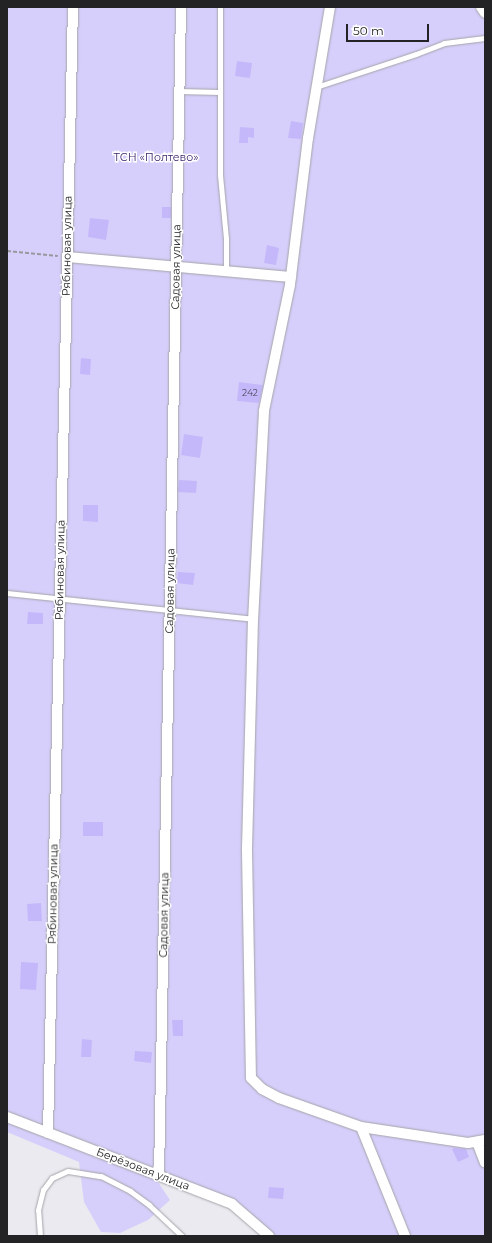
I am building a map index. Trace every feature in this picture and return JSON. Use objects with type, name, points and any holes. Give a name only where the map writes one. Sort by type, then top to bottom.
[{"type":"street","name":"Рябиновая улица","points":[[48,1133],[73,7]]},
{"type":"street","name":"Садовая улица","points":[[159,1175],[181,7]]},
{"type":"street","points":[[330,7],[308,138],[291,277],[264,411],[253,619],[247,851],[251,1078],[262,1089],[279,1098],[361,1127],[468,1143],[481,1141],[485,1163]]},
{"type":"street","points":[[481,7],[485,13]]},
{"type":"street","points":[[67,256],[291,277]]},
{"type":"street","name":"Берёзовая улица","points":[[7,1117],[232,1204],[269,1236]]},
{"type":"street","points":[[361,1127],[405,1236]]},
{"type":"lane","points":[[220,7],[220,175],[226,238],[226,271]]},
{"type":"lane","points":[[316,87],[444,43],[485,38]]},
{"type":"lane","points":[[180,91],[219,92]]},
{"type":"lane","points":[[7,593],[253,619]]},
{"type":"lane","points":[[40,1236],[38,1210],[43,1190],[52,1178],[68,1171],[101,1176],[130,1191],[149,1205],[182,1236]]},
{"type":"path","points":[[7,251],[67,256]]},
{"type":"green space","name":"ТСН «Полтево»","points":[[7,7],[485,7],[485,1236],[268,1236],[232,1204],[7,1117]]},
{"type":"green space","points":[[7,1121],[156,1179],[170,1200],[148,1220],[120,1233],[101,1232],[84,1202],[79,1162],[7,1132]]},
{"type":"building","points":[[237,61],[252,63],[250,78],[235,76]]},
{"type":"building","points":[[291,121],[303,123],[301,139],[288,138]]},
{"type":"building","points":[[240,127],[254,128],[254,138],[248,137],[248,143],[239,143]]},
{"type":"building","points":[[162,207],[171,207],[171,218],[162,218]]},
{"type":"building","points":[[90,218],[109,220],[106,240],[88,237]]},
{"type":"building","points":[[267,245],[279,248],[276,265],[264,263]]},
{"type":"building","points":[[81,358],[91,359],[90,375],[80,374]]},
{"type":"building","points":[[239,382],[263,385],[259,403],[237,401]]},
{"type":"building","points":[[184,434],[203,437],[200,458],[181,455]]},
{"type":"building","points":[[179,480],[197,481],[196,493],[178,492]]},
{"type":"building","points":[[83,505],[98,505],[98,522],[83,521]]},
{"type":"building","points":[[178,572],[195,573],[193,585],[177,583]]},
{"type":"building","points":[[28,612],[43,613],[43,624],[27,624]]},
{"type":"building","points":[[83,822],[103,822],[103,836],[83,836]]},
{"type":"building","points":[[41,903],[42,921],[28,921],[27,904]]},
{"type":"building","points":[[21,962],[38,963],[36,990],[20,989]]},
{"type":"building","points":[[172,1020],[183,1020],[183,1036],[173,1036]]},
{"type":"building","points":[[82,1039],[92,1040],[91,1057],[81,1057]]},
{"type":"building","points":[[135,1051],[152,1052],[151,1063],[134,1061]]},
{"type":"building","points":[[452,1149],[466,1149],[469,1157],[458,1162]]},
{"type":"building","points":[[269,1187],[284,1188],[283,1199],[268,1198]]}]
